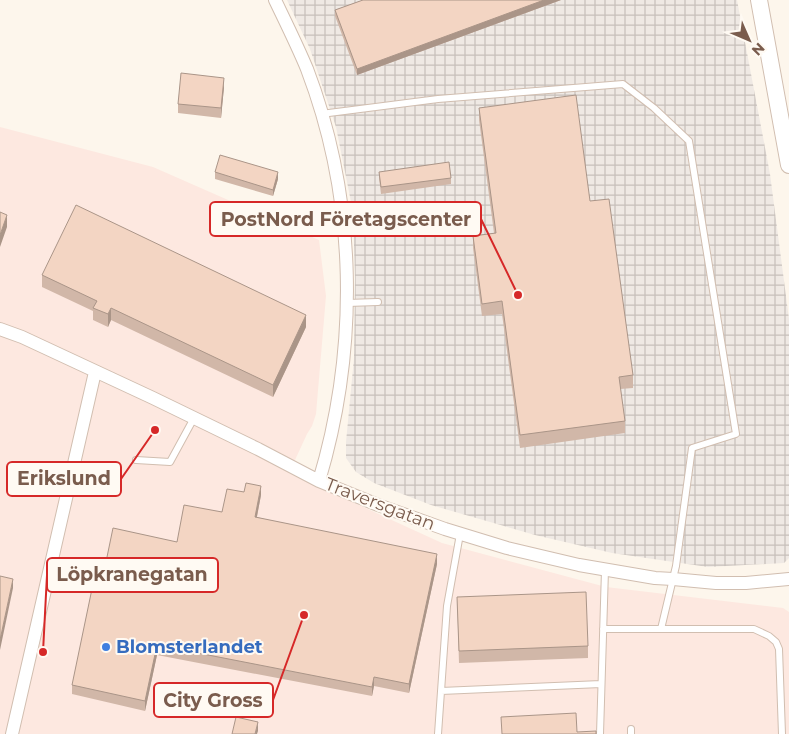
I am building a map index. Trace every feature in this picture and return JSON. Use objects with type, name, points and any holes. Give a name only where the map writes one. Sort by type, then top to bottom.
[{"type":"street","points":[[275,0],[307,70],[328,138],[336,176],[346,252],[347,304],[343,368],[330,444],[319,481]]},
{"type":"street","points":[[759,0],[789,165]]},
{"type":"street","name":"Traversgatan","points":[[0,328],[194,418],[319,481],[378,505],[460,534],[507,548],[579,565],[655,578],[673,578],[716,584],[789,580]]},
{"type":"street","points":[[12,734],[94,372]]},
{"type":"lane","points":[[321,114],[438,99],[623,84],[654,108],[689,142],[736,434],[692,448],[676,566],[660,629]]},
{"type":"lane","points":[[347,304],[378,302]]},
{"type":"lane","points":[[136,460],[170,462],[194,418]]},
{"type":"lane","points":[[438,734],[447,606],[460,534]]},
{"type":"lane","points":[[600,734],[605,570]]},
{"type":"lane","points":[[603,629],[754,629],[769,636],[776,642],[779,649],[782,734]]},
{"type":"lane","points":[[441,691],[601,684]]},
{"type":"shaded area","points":[[287,0],[737,0],[770,174],[789,319],[789,558],[784,563],[708,567],[612,553],[535,535],[431,505],[374,483],[356,472],[346,458],[354,358],[355,278],[353,212],[336,127],[310,49]]},
{"type":"shaded area","points":[[0,127],[153,167],[319,240],[326,296],[316,414],[289,473],[442,543],[606,587],[783,608],[789,612],[789,734],[0,734]]},
{"type":"building","points":[[363,0],[544,0],[357,69],[335,10]]},
{"type":"building","points":[[181,73],[224,78],[221,108],[178,104]]},
{"type":"building","points":[[576,95],[590,201],[609,199],[633,375],[619,377],[625,421],[520,435],[502,301],[482,304],[473,236],[496,233],[479,108]]},
{"type":"building","points":[[220,155],[278,172],[273,190],[215,172]]},
{"type":"building","points":[[449,162],[451,178],[381,187],[379,172]]},
{"type":"building","points":[[76,205],[306,315],[273,385],[111,308],[108,314],[93,308],[97,301],[42,275]]},
{"type":"building","points":[[0,212],[7,215],[0,235]]},
{"type":"building","points":[[246,483],[261,486],[255,517],[437,554],[409,684],[374,677],[372,687],[157,645],[145,701],[72,685],[93,584],[101,586],[113,528],[177,542],[184,505],[222,512],[227,489],[244,492]]},
{"type":"building","points":[[0,576],[13,579],[0,640]]},
{"type":"building","points":[[586,592],[588,646],[459,651],[457,597]]},
{"type":"building","points":[[576,713],[577,732],[596,731],[596,734],[502,734],[501,717]]},
{"type":"building","points":[[236,717],[258,722],[255,734],[232,734]]},
{"type":"place","name":"PostNord Företagscenter","points":[[518,295]]},
{"type":"place","name":"Erikslund","points":[[155,430]]},
{"type":"place","name":"City Gross","points":[[304,615]]},
{"type":"place","name":"Blomsterlandet","points":[[106,647]]},
{"type":"place","name":"Löpkranegatan","points":[[43,652]]}]
